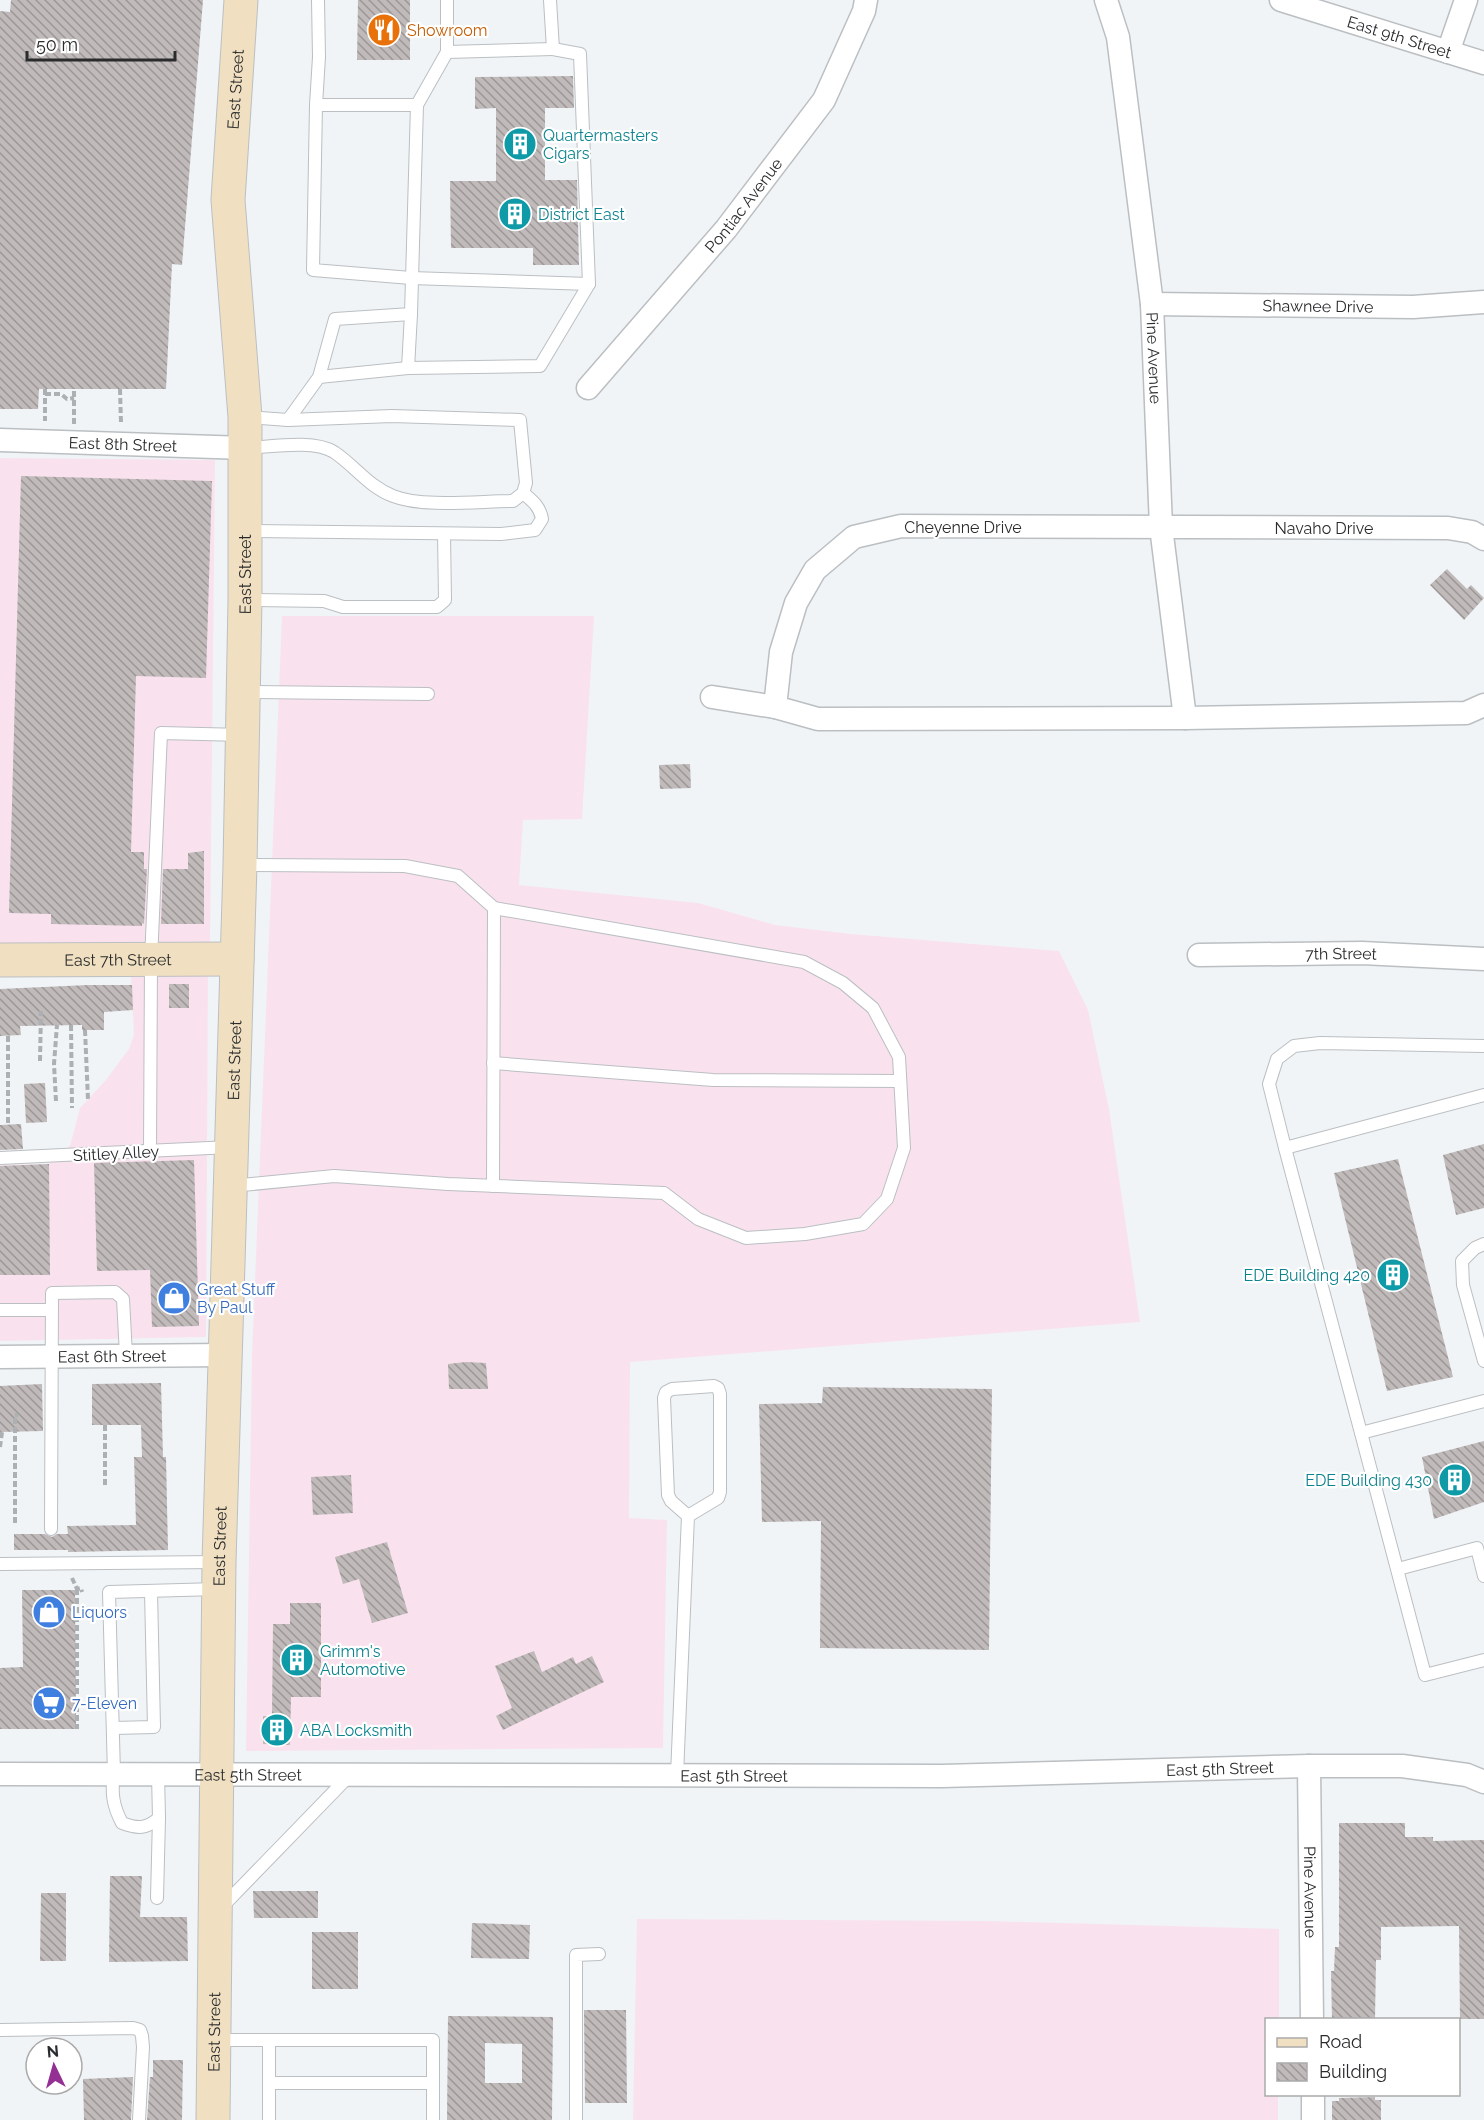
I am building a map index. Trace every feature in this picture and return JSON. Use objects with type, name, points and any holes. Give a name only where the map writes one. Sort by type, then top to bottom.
[{"type":"main road","name":"East Street","points":[[213,2120],[219,1576],[244,692],[245,433],[228,200],[241,0]]},
{"type":"main road","name":"East 7th Street","points":[[0,960],[237,959]]},
{"type":"street","name":"Pontiac Avenue","points":[[588,388],[726,229],[824,100],[864,11],[866,0]]},
{"type":"street","name":"Pine Avenue","points":[[1106,0],[1118,37],[1152,304],[1161,527],[1185,718]]},
{"type":"street","name":"East 9th Street","points":[[1281,0],[1484,63]]},
{"type":"street","points":[[1448,52],[1466,0]]},
{"type":"street","name":"Shawnee Drive","points":[[1152,304],[1413,307],[1484,302]]},
{"type":"street","name":"East 8th Street","points":[[0,440],[245,433]]},
{"type":"street","name":"Cheyenne Drive","points":[[775,707],[781,652],[796,603],[814,570],[854,537],[901,525],[1161,527]]},
{"type":"street","name":"Navaho Drive","points":[[1161,527],[1448,528],[1472,532],[1484,539]]},
{"type":"street","points":[[712,697],[775,707],[818,719],[1185,718],[1466,713],[1484,705]]},
{"type":"street","name":"7th Street","points":[[1199,955],[1362,953],[1484,959]]},
{"type":"street","name":"East 6th Street","points":[[0,1357],[226,1354]]},
{"type":"street","name":"Pine Avenue","points":[[1309,1766],[1312,2018]]},
{"type":"street","name":"East 5th Street","points":[[0,1774],[942,1776],[1309,1766],[1402,1766],[1475,1778]]},
{"type":"street","points":[[1313,2096],[1313,2120]]},
{"type":"lane","points":[[318,0],[319,57],[313,270],[411,278],[589,284]]},
{"type":"lane","points":[[408,368],[417,105],[447,52],[447,0]]},
{"type":"lane","points":[[550,0],[553,49]]},
{"type":"lane","points":[[319,377],[408,368],[540,366],[589,284],[580,54],[553,49],[447,52]]},
{"type":"lane","points":[[316,105],[417,105]]},
{"type":"lane","points":[[288,420],[319,377],[335,319],[411,314]]},
{"type":"lane","points":[[392,416],[520,420],[526,483],[523,493],[513,501],[429,502],[395,497],[375,488],[333,451],[245,433],[288,420],[392,416]]},
{"type":"lane","points":[[246,531],[501,534],[535,530],[542,519],[540,512],[536,504],[523,493]]},
{"type":"lane","points":[[245,600],[324,601],[343,607],[437,607],[445,600],[444,534]]},
{"type":"lane","points":[[244,692],[428,694]]},
{"type":"lane","points":[[150,1151],[151,960],[161,733],[243,735]]},
{"type":"lane","points":[[231,1186],[334,1176],[493,1186],[664,1193],[698,1219],[746,1238],[805,1234],[863,1224],[887,1199],[904,1148],[899,1057],[873,1008],[843,983],[804,962],[494,908],[458,876],[405,866],[240,865]]},
{"type":"lane","points":[[493,1186],[494,908]]},
{"type":"lane","points":[[1484,1046],[1320,1043],[1294,1046],[1277,1059],[1269,1084],[1425,1675],[1484,1660]]},
{"type":"lane","points":[[493,1063],[713,1080],[900,1082]]},
{"type":"lane","points":[[1285,1148],[1484,1095]]},
{"type":"lane","name":"Stitley Alley","points":[[0,1158],[231,1147]]},
{"type":"lane","points":[[1484,1244],[1475,1248],[1462,1261],[1463,1285],[1484,1361]]},
{"type":"lane","points":[[51,1529],[52,1293],[116,1292],[123,1299],[126,1355]]},
{"type":"lane","points":[[0,1310],[52,1310]]},
{"type":"lane","points":[[714,1386],[718,1388],[720,1394],[720,1492],[718,1498],[688,1516],[671,1502],[668,1495],[664,1398],[666,1392],[672,1389],[714,1386]]},
{"type":"lane","points":[[1361,1433],[1484,1401]]},
{"type":"lane","points":[[677,1775],[688,1516]]},
{"type":"lane","points":[[1398,1569],[1477,1548],[1484,1576]]},
{"type":"lane","points":[[0,1564],[219,1576]]},
{"type":"lane","points":[[159,1818],[148,1827],[135,1827],[122,1823],[114,1809],[109,1592],[151,1591],[219,1576]]},
{"type":"lane","points":[[112,1728],[153,1727],[151,1591]]},
{"type":"lane","points":[[157,1898],[158,1774]]},
{"type":"lane","points":[[215,1914],[351,1774]]},
{"type":"lane","points":[[576,2120],[576,1955],[599,1954]]},
{"type":"lane","points":[[0,2030],[133,2028],[140,2030],[143,2055],[139,2120]]},
{"type":"lane","points":[[214,2040],[433,2040],[433,2120]]},
{"type":"lane","points":[[269,2040],[269,2120]]},
{"type":"lane","points":[[269,2083],[433,2083]]},
{"type":"path","points":[[74,389],[74,424]]},
{"type":"path","points":[[120,389],[121,424]]},
{"type":"path","points":[[45,424],[45,391],[61,393],[68,399],[74,398]]},
{"type":"path","points":[[40,1061],[41,1011]]},
{"type":"path","points":[[56,1101],[54,1064],[57,1025]]},
{"type":"path","points":[[71,1025],[72,1108]]},
{"type":"path","points":[[85,1030],[88,1100]]},
{"type":"path","points":[[8,1036],[8,1124]]},
{"type":"path","points":[[15,1523],[15,1415],[18,1415]]},
{"type":"path","points":[[105,1425],[105,1486]]},
{"type":"path","points":[[0,1447],[2,1432]]},
{"type":"path","points":[[77,1589],[77,1729]]},
{"type":"shaded area","points":[[0,458],[215,460],[210,948],[0,946]]},
{"type":"shaded area","points":[[282,616],[594,616],[582,819],[523,820],[519,885],[698,903],[775,925],[851,934],[1059,951],[1088,1010],[1109,1109],[1140,1322],[630,1362],[629,1518],[667,1520],[663,1748],[246,1751],[252,1355]]},
{"type":"shaded area","points":[[131,974],[208,975],[206,1337],[0,1341],[0,1165],[49,1164],[70,1146],[80,1108],[106,1080],[129,1049],[134,1035]]},
{"type":"shaded area","points":[[637,1919],[985,1921],[1279,1929],[1279,2018],[1265,2018],[1265,2096],[1278,2096],[1278,2120],[633,2120]]},
{"type":"building","points":[[11,0],[203,0],[182,265],[172,264],[166,389],[39,389],[38,409],[0,409],[0,11],[10,12]]},
{"type":"building","name":"Showroom","points":[[358,0],[410,0],[410,60],[357,60]]},
{"type":"building","points":[[573,76],[574,108],[545,108],[545,180],[577,180],[579,265],[533,265],[533,248],[451,248],[450,181],[496,181],[496,108],[475,109],[475,77]]},
{"type":"building","points":[[21,476],[212,481],[206,678],[136,676],[131,852],[144,852],[144,869],[147,869],[144,924],[142,923],[142,926],[51,924],[51,914],[9,913]]},
{"type":"building","points":[[1447,569],[1467,589],[1471,585],[1484,598],[1464,620],[1430,585]]},
{"type":"building","points":[[690,764],[691,788],[660,789],[659,765]]},
{"type":"building","points":[[204,851],[204,924],[161,924],[163,869],[188,869],[188,853]]},
{"type":"building","points":[[169,984],[189,984],[189,1008],[169,1008]]},
{"type":"building","points":[[132,985],[133,1010],[104,1012],[104,1030],[82,1030],[82,1025],[20,1026],[21,1035],[0,1036],[0,989]]},
{"type":"building","points":[[45,1083],[47,1122],[26,1123],[24,1084]]},
{"type":"building","points":[[21,1124],[23,1149],[0,1150],[0,1125]]},
{"type":"building","points":[[1484,1144],[1484,1208],[1456,1215],[1443,1155]]},
{"type":"building","name":"EDE Building 420","points":[[1398,1159],[1453,1377],[1387,1391],[1334,1173]]},
{"type":"building","points":[[194,1160],[199,1326],[152,1327],[150,1270],[97,1271],[94,1163]]},
{"type":"building","points":[[49,1164],[50,1275],[0,1275],[0,1166]]},
{"type":"building","points":[[486,1363],[488,1389],[449,1389],[448,1364]]},
{"type":"building","points":[[161,1383],[163,1457],[166,1457],[168,1550],[68,1552],[68,1550],[14,1550],[14,1534],[45,1534],[52,1537],[57,1534],[68,1534],[67,1526],[136,1525],[134,1457],[142,1457],[141,1425],[92,1425],[92,1384]]},
{"type":"building","points":[[42,1384],[43,1431],[0,1432],[0,1386]]},
{"type":"building","points":[[823,1387],[992,1389],[989,1650],[820,1648],[821,1521],[762,1522],[759,1404],[822,1403]]},
{"type":"building","name":"EDE Building 430","points":[[1484,1441],[1484,1502],[1434,1519],[1422,1457]]},
{"type":"building","points":[[351,1475],[353,1513],[313,1515],[311,1477]]},
{"type":"building","points":[[387,1542],[408,1613],[372,1623],[359,1579],[343,1584],[335,1557]]},
{"type":"building","points":[[22,1590],[75,1590],[76,1729],[0,1729],[0,1668],[23,1667]]},
{"type":"building","name":"Grimm's Automotive","points":[[290,1603],[321,1603],[321,1697],[291,1697],[290,1745],[263,1744],[263,1716],[272,1716],[273,1624],[290,1624]]},
{"type":"building","points":[[534,1651],[542,1672],[573,1657],[576,1664],[592,1656],[604,1682],[503,1730],[496,1716],[512,1708],[495,1666]]},
{"type":"building","points":[[1339,1823],[1405,1823],[1405,1837],[1433,1837],[1433,1841],[1484,1840],[1484,2019],[1460,2019],[1459,1926],[1381,1927],[1381,1960],[1376,1960],[1375,2018],[1332,2018],[1331,1971],[1334,1971],[1335,1947],[1339,1947]]},
{"type":"building","points":[[110,1876],[142,1876],[140,1917],[187,1917],[188,1961],[109,1962]]},
{"type":"building","points":[[253,1891],[318,1891],[318,1918],[254,1918]]},
{"type":"building","points":[[41,1893],[66,1893],[66,1961],[40,1961]]},
{"type":"building","points":[[472,1923],[530,1925],[529,1959],[471,1958]]},
{"type":"building","points":[[312,1932],[358,1932],[358,1989],[312,1989]]},
{"type":"building","points":[[584,2010],[626,2010],[627,2103],[585,2103]]},
{"type":"building","points":[[448,2016],[553,2017],[552,2120],[447,2120]],"holes":[[[485,2043],[522,2044],[522,2083],[485,2083]]]},
{"type":"building","points":[[153,2060],[183,2060],[182,2120],[147,2120]]},
{"type":"building","points":[[133,2077],[131,2120],[84,2120],[84,2079]]},
{"type":"building","points":[[1375,2097],[1375,2100],[1381,2100],[1381,2120],[1332,2120],[1332,2101],[1339,2101],[1339,2098]]},
{"type":"place","name":"Showroom","points":[[384,30]]},
{"type":"place","name":"Quartermasters Cigars","points":[[520,144]]},
{"type":"place","name":"District East","points":[[515,214]]},
{"type":"place","name":"EDE Building 420","points":[[1393,1275]]},
{"type":"place","name":"Great Stuff By Paul","points":[[174,1298]]},
{"type":"place","name":"EDE Building 430","points":[[1455,1480]]},
{"type":"place","name":"Liquors","points":[[49,1612]]},
{"type":"place","name":"Grimm's Automotive","points":[[297,1660]]},
{"type":"place","name":"7-Eleven","points":[[49,1703]]},
{"type":"place","name":"ABA Locksmith","points":[[277,1730]]}]
